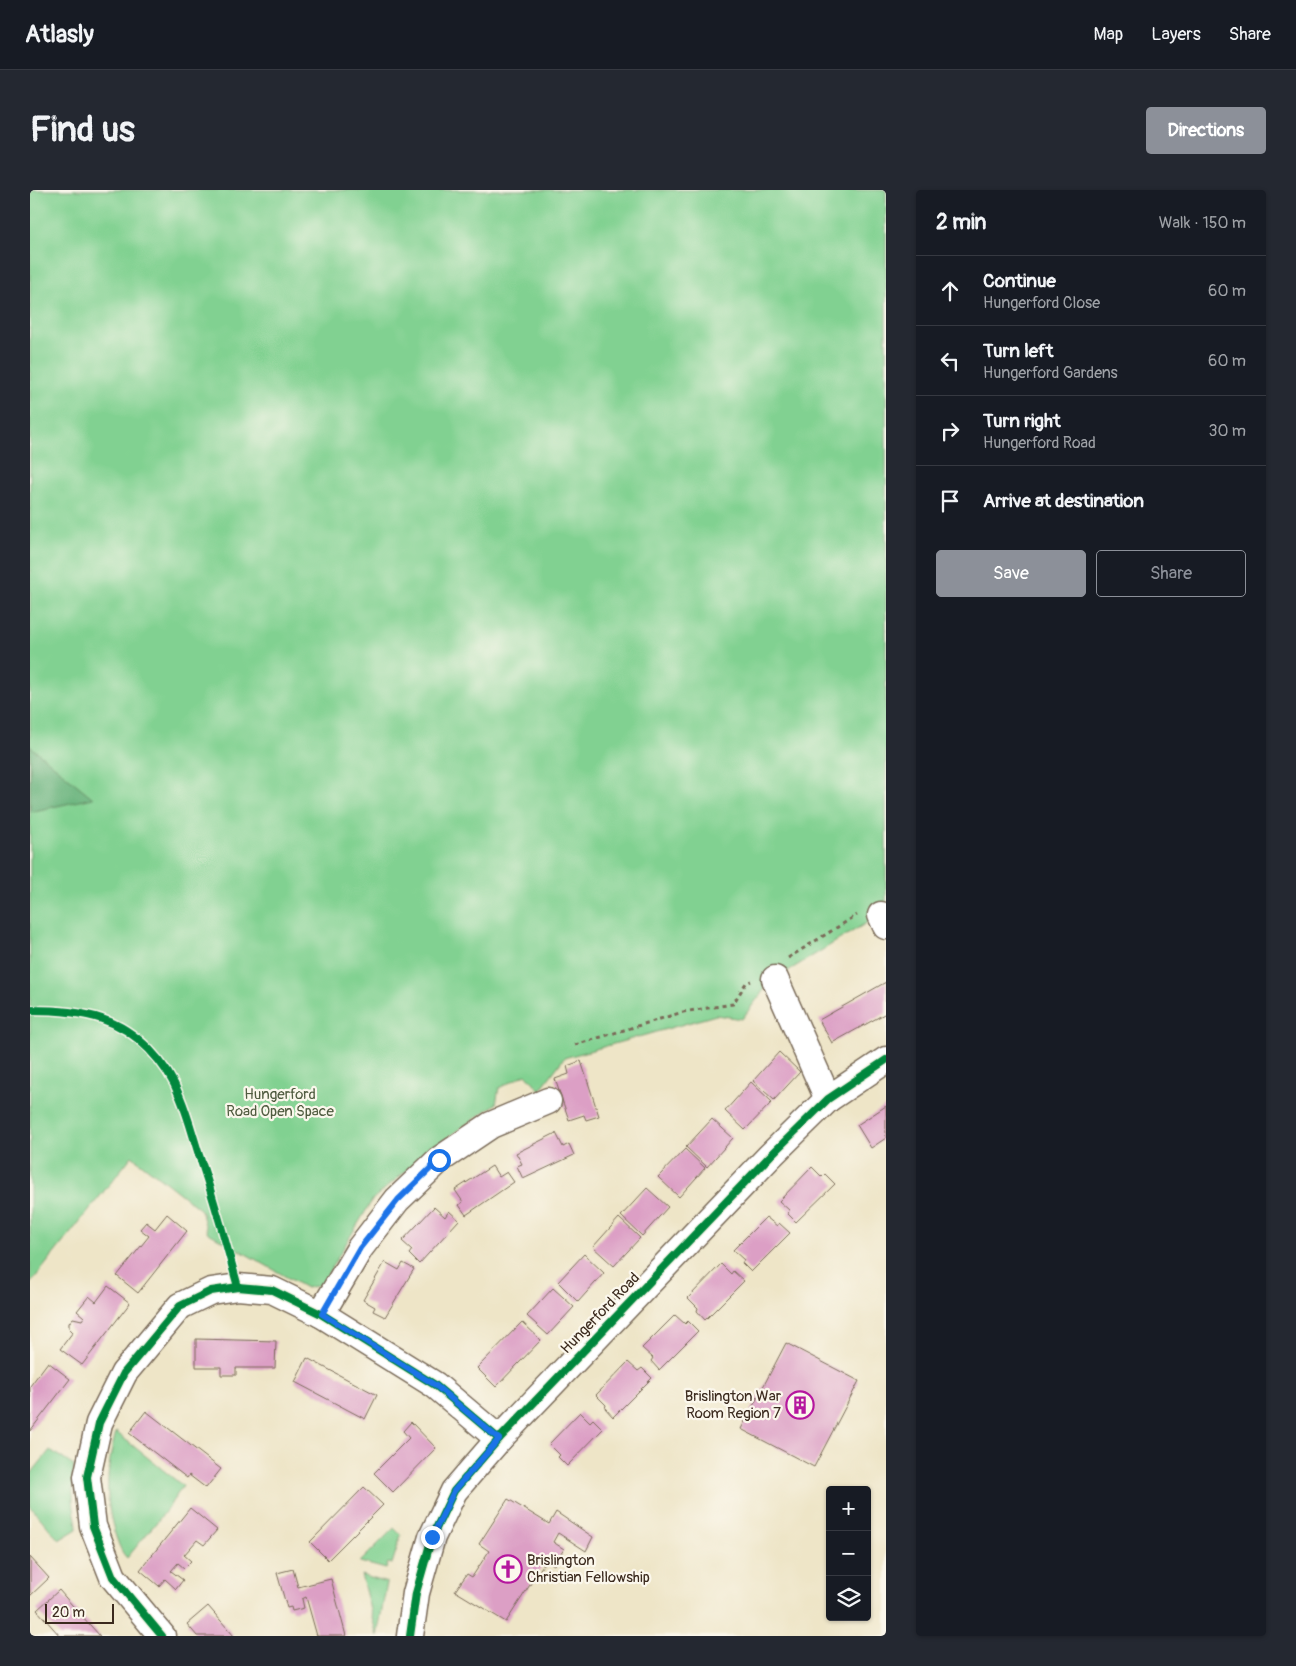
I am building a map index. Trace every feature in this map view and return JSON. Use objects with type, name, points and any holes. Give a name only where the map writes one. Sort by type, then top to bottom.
[{"type":"street","points":[[771,973],[828,1099]]},
{"type":"street","name":"Hungerford Road","points":[[410,1636],[416,1592],[432,1537],[454,1491],[499,1439],[770,1156],[828,1099],[886,1060]]},
{"type":"street","points":[[322,1314],[360,1248],[398,1200],[439,1160],[491,1125],[548,1101]]},
{"type":"street","points":[[162,1636],[113,1577],[93,1526],[87,1477],[99,1423],[124,1373],[180,1306],[211,1291],[238,1287],[272,1290],[322,1314],[435,1385],[499,1439]]},
{"type":"path","points":[[575,1045],[683,1012],[733,1004],[746,983],[771,973],[872,905],[883,920]]},
{"type":"green space","name":"Hungerford Road Open Space","points":[[30,190],[886,190],[886,911],[770,982],[742,1019],[716,1015],[564,1058],[540,1090],[526,1074],[499,1088],[496,1104],[438,1144],[373,1199],[321,1285],[306,1288],[207,1232],[201,1210],[132,1156],[30,1284]]},
{"type":"green space","points":[[30,746],[93,798],[30,812]]},
{"type":"green space","points":[[116,1432],[183,1486],[165,1512],[127,1558],[116,1537],[108,1498],[108,1472]]},
{"type":"green space","points":[[50,1450],[74,1466],[73,1498],[77,1529],[59,1540],[30,1506],[30,1475]]},
{"type":"green space","points":[[394,1528],[401,1535],[392,1564],[388,1563],[386,1569],[360,1562]]},
{"type":"green space","points":[[361,1575],[387,1583],[377,1636]]},
{"type":"building","points":[[886,982],[886,1013],[832,1043],[819,1020]]},
{"type":"building","points":[[779,1052],[800,1072],[774,1100],[753,1081]]},
{"type":"building","points":[[581,1061],[599,1116],[586,1120],[584,1115],[569,1120],[555,1079],[569,1074],[567,1066]]},
{"type":"building","points":[[751,1082],[772,1102],[745,1130],[725,1111]]},
{"type":"building","points":[[886,1106],[886,1138],[871,1148],[857,1125]]},
{"type":"building","points":[[712,1119],[733,1138],[707,1167],[686,1147]]},
{"type":"building","points":[[556,1133],[563,1147],[569,1144],[574,1155],[523,1179],[517,1166],[522,1164],[516,1153]]},
{"type":"building","points":[[685,1149],[705,1168],[679,1197],[658,1177]]},
{"type":"building","points":[[492,1166],[499,1177],[507,1172],[514,1182],[466,1215],[459,1205],[463,1202],[455,1190]]},
{"type":"building","points":[[812,1167],[822,1177],[825,1174],[835,1184],[796,1222],[788,1214],[789,1210],[779,1201]]},
{"type":"building","points":[[647,1188],[668,1207],[642,1236],[621,1216]]},
{"type":"building","points":[[434,1207],[445,1217],[449,1211],[459,1220],[419,1264],[409,1254],[412,1250],[402,1241]]},
{"type":"building","points":[[167,1214],[187,1231],[138,1293],[117,1276],[149,1236],[140,1229],[146,1222],[155,1229]]},
{"type":"building","points":[[766,1217],[777,1226],[779,1223],[790,1233],[751,1272],[742,1263],[744,1260],[733,1250]]},
{"type":"building","points":[[619,1218],[640,1238],[614,1266],[593,1247]]},
{"type":"building","points":[[584,1254],[604,1273],[578,1302],[558,1282]]},
{"type":"building","points":[[385,1262],[399,1270],[403,1263],[414,1269],[385,1317],[373,1311],[375,1307],[363,1300]]},
{"type":"building","points":[[721,1264],[731,1274],[733,1271],[744,1281],[705,1320],[697,1311],[698,1308],[688,1298]]},
{"type":"building","points":[[108,1286],[130,1303],[82,1365],[60,1349],[73,1332],[69,1328],[69,1323],[73,1318],[82,1320],[84,1317],[77,1311],[89,1296],[96,1302]]},
{"type":"building","points":[[553,1288],[574,1307],[548,1335],[527,1316]]},
{"type":"building","points":[[675,1315],[685,1324],[688,1321],[698,1331],[659,1370],[651,1361],[653,1358],[642,1348]]},
{"type":"building","points":[[522,1322],[541,1340],[496,1387],[477,1368]]},
{"type":"building","points":[[196,1339],[276,1341],[275,1368],[236,1368],[236,1375],[221,1375],[221,1367],[196,1367]]},
{"type":"building","name":"Brislington War Room Region 7","points":[[786,1343],[859,1381],[814,1467],[741,1429]]},
{"type":"building","points":[[307,1358],[377,1395],[365,1419],[295,1382]]},
{"type":"building","points":[[48,1362],[70,1379],[30,1431],[30,1386]]},
{"type":"building","points":[[628,1362],[638,1371],[642,1368],[652,1378],[613,1417],[605,1408],[606,1405],[596,1395]]},
{"type":"building","points":[[146,1411],[221,1469],[206,1488],[189,1475],[187,1478],[129,1433]]},
{"type":"building","points":[[580,1412],[590,1422],[593,1419],[603,1429],[567,1466],[558,1457],[560,1455],[549,1444]]},
{"type":"building","points":[[411,1422],[436,1448],[393,1492],[374,1473],[409,1438],[403,1431]]},
{"type":"building","points":[[364,1487],[383,1505],[328,1560],[310,1542]]},
{"type":"building","points":[[508,1499],[549,1524],[556,1512],[593,1537],[586,1551],[558,1533],[553,1542],[564,1549],[554,1565],[546,1560],[506,1622],[455,1591],[467,1574],[472,1577],[489,1551],[479,1544]]},
{"type":"building","points":[[190,1508],[217,1530],[204,1545],[197,1540],[184,1555],[191,1561],[184,1568],[178,1563],[171,1571],[183,1580],[176,1589],[165,1579],[159,1586],[140,1570]]},
{"type":"building","points":[[30,1557],[49,1578],[30,1596]]},
{"type":"building","points":[[293,1569],[298,1587],[331,1579],[346,1636],[317,1636],[306,1597],[302,1599],[304,1608],[292,1611],[291,1607],[287,1608],[277,1573]]},
{"type":"building","points":[[59,1590],[100,1636],[60,1636],[37,1610]]},
{"type":"building","points":[[208,1606],[234,1636],[197,1636],[187,1624]]},
{"type":"cycle path","points":[[30,1010],[66,1011],[84,1014],[115,1024],[139,1040],[159,1060],[174,1084],[186,1111],[238,1287]]},
{"type":"cycle path","points":[[410,1636],[416,1593],[432,1537],[454,1491],[499,1439],[770,1156],[828,1099],[886,1060]]},
{"type":"cycle path","points":[[162,1636],[113,1577],[93,1526],[87,1477],[99,1423],[124,1373],[180,1306],[211,1291],[238,1287],[272,1290],[321,1314],[435,1385],[499,1439]]},
{"type":"place","name":"Brislington War Room Region 7","points":[[800,1405]]},
{"type":"place","name":"Brislington Christian Fellowship","points":[[508,1569]]},
{"type":"route","points":[[432,1537],[454,1491],[499,1439],[435,1385],[322,1314],[360,1248],[398,1200],[439,1160]]}]
